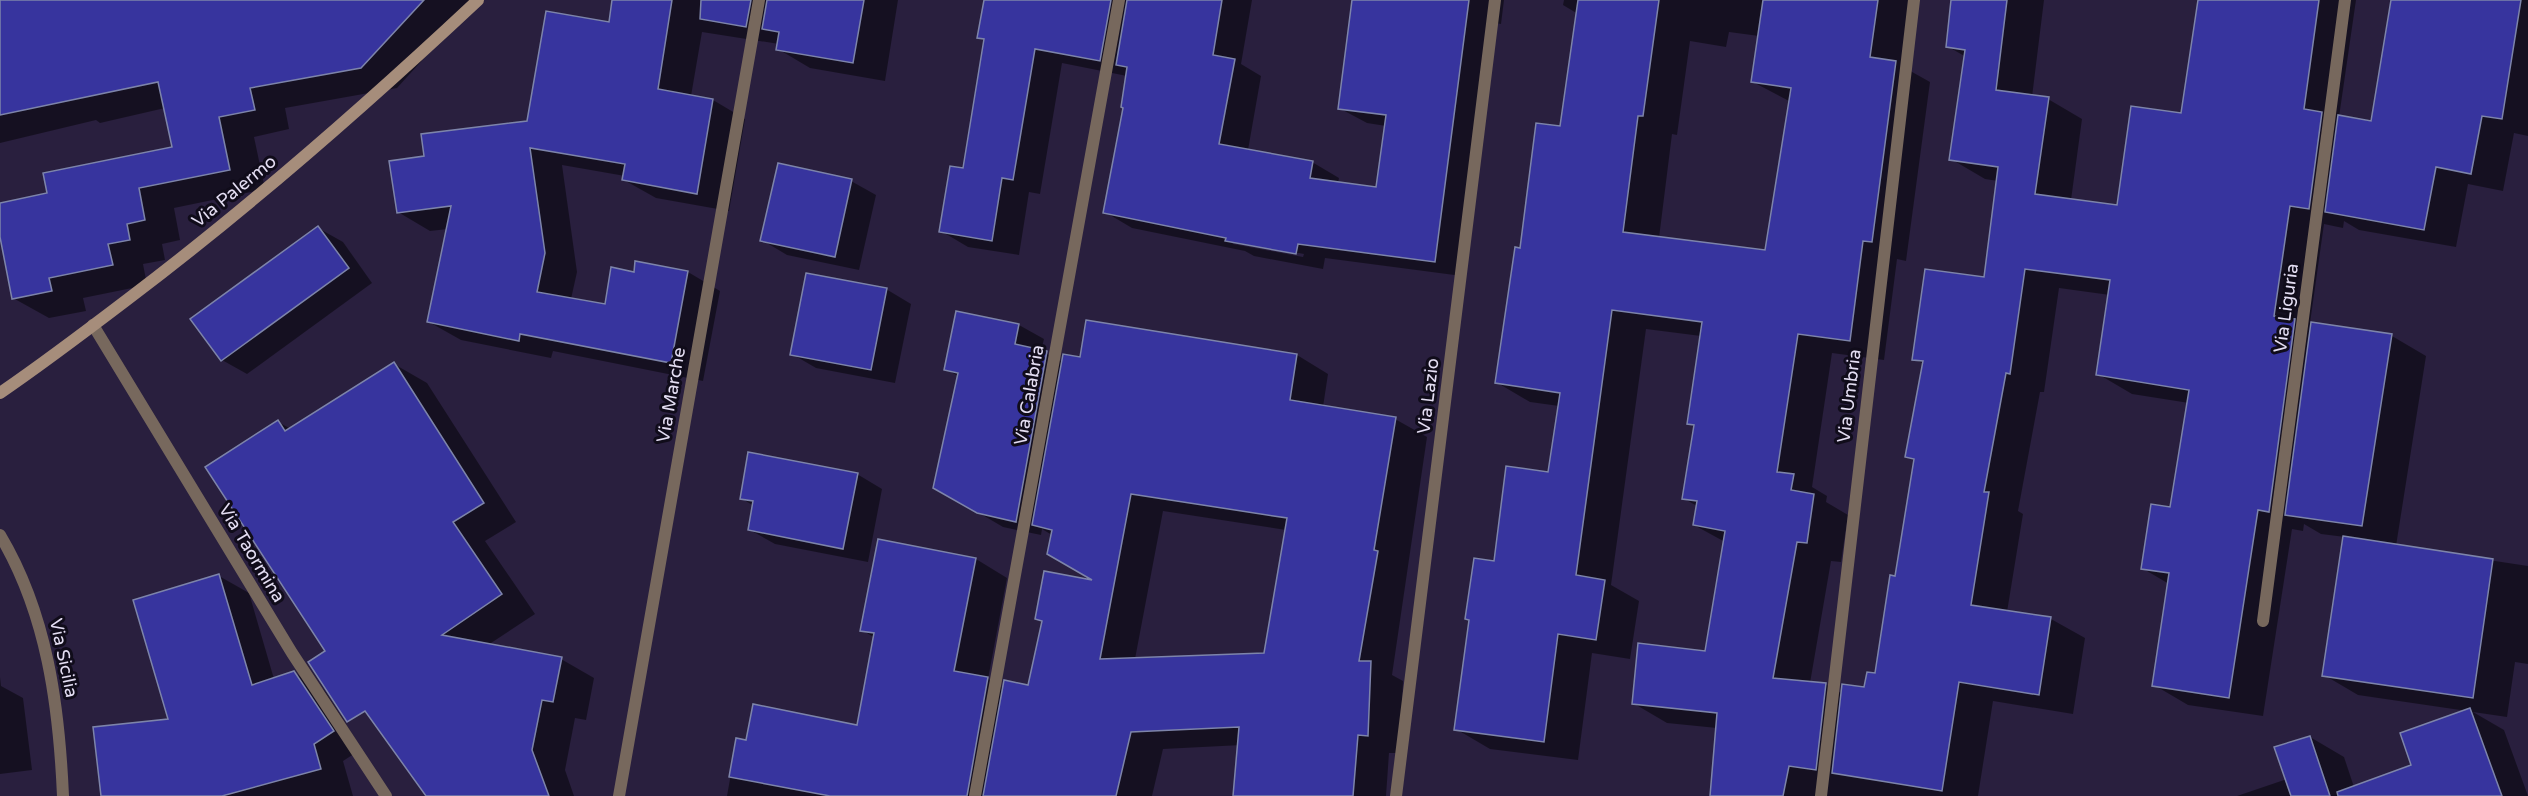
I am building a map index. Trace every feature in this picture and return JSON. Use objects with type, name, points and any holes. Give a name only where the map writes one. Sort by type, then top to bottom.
[{"type":"street","name":"Via Palermo","points":[[0,393],[178,261],[312,150],[478,0]]},
{"type":"street","name":"Via Marche","points":[[619,796],[759,0]]},
{"type":"street","name":"Via Calabria","points":[[975,796],[1119,0]]},
{"type":"street","name":"Via Lazio","points":[[1396,796],[1495,0]]},
{"type":"street","name":"Via Umbria","points":[[1821,796],[1914,0]]},
{"type":"street","name":"Via Liguria","points":[[2263,621],[2345,0]]},
{"type":"street","name":"Via Taormina","points":[[93,326],[292,653],[386,796]]},
{"type":"street","name":"Via Sicilia","points":[[0,534],[28,591],[44,639],[55,697],[63,796]]},
{"type":"building","points":[[0,0],[424,0],[361,68],[250,88],[255,110],[219,117],[230,170],[139,188],[145,220],[127,224],[130,240],[108,244],[113,265],[49,278],[52,291],[12,299],[0,237],[0,203],[47,193],[43,173],[172,147],[158,82],[0,115]]},
{"type":"building","points":[[612,0],[672,0],[658,89],[713,99],[697,194],[622,180],[625,164],[530,148],[545,253],[537,292],[605,304],[611,267],[634,272],[635,261],[688,271],[671,363],[520,334],[519,341],[427,322],[451,206],[397,213],[389,161],[424,156],[421,134],[527,121],[546,11],[609,22]]},
{"type":"building","points":[[701,0],[751,0],[746,27],[700,19]]},
{"type":"building","points":[[767,0],[864,0],[853,63],[776,50],[779,32],[762,29]]},
{"type":"building","points":[[984,0],[1111,0],[1100,61],[1035,49],[1013,180],[1002,178],[992,241],[939,232],[950,166],[963,168],[984,39],[977,38]]},
{"type":"building","points":[[1127,0],[1222,0],[1213,55],[1235,59],[1219,144],[1313,161],[1310,178],[1376,187],[1386,115],[1338,109],[1352,0],[1469,0],[1435,262],[1298,244],[1296,254],[1225,241],[1226,238],[1103,213],[1123,108],[1121,107],[1127,67],[1116,65]]},
{"type":"building","points":[[1578,0],[1659,0],[1643,116],[1638,116],[1623,232],[1765,250],[1791,88],[1751,82],[1763,0],[1878,0],[1870,57],[1896,61],[1872,242],[1863,241],[1850,341],[1798,334],[1777,472],[1794,474],[1791,490],[1814,494],[1807,543],[1797,542],[1773,678],[1826,683],[1816,770],[1789,766],[1783,796],[1710,796],[1717,713],[1632,704],[1638,643],[1705,651],[1725,531],[1693,525],[1697,501],[1682,499],[1694,425],[1687,424],[1702,322],[1612,310],[1576,575],[1605,580],[1596,640],[1558,634],[1544,742],[1454,730],[1469,620],[1465,619],[1474,558],[1494,561],[1506,466],[1548,472],[1560,393],[1495,383],[1515,247],[1520,248],[1536,123],[1560,126]]},
{"type":"building","points":[[1951,0],[2007,0],[1996,90],[2049,97],[2035,194],[2117,205],[2131,106],[2181,113],[2198,0],[2319,0],[2304,109],[2322,112],[2309,209],[2290,206],[2274,316],[2295,319],[2269,512],[2258,510],[2229,698],[2152,686],[2169,573],[2141,569],[2151,504],[2170,507],[2189,390],[2096,375],[2110,280],[2025,269],[2010,374],[2006,373],[1984,492],[1989,492],[1971,605],[2051,617],[2039,695],[1959,682],[1942,791],[1832,773],[1842,684],[1864,687],[1867,672],[1875,673],[1890,575],[1895,576],[1914,459],[1905,457],[1923,361],[1912,360],[1925,269],[1984,277],[1998,167],[1949,160],[1965,50],[1946,47]]},
{"type":"building","points":[[2391,0],[2521,0],[2502,119],[2482,116],[2471,174],[2436,167],[2424,230],[2325,212],[2338,115],[2371,121]]},
{"type":"building","points":[[778,163],[852,179],[835,257],[760,241]]},
{"type":"building","points":[[318,226],[349,268],[221,361],[190,319]]},
{"type":"building","points":[[806,273],[887,288],[871,370],[790,355]]},
{"type":"building","points":[[956,311],[1019,324],[1015,344],[1047,351],[1016,522],[977,513],[933,488],[958,373],[944,370]]},
{"type":"building","points":[[1086,320],[1297,354],[1290,400],[1396,417],[1374,550],[1378,551],[1359,661],[1371,661],[1368,736],[1358,735],[1353,796],[1233,796],[1239,727],[1131,732],[1116,796],[983,796],[1004,680],[1028,685],[1042,621],[1035,619],[1044,571],[1092,580],[1047,554],[1052,530],[1032,525],[1063,354],[1080,357]],"holes":[[[1131,494],[1287,518],[1264,653],[1100,659]]]},
{"type":"building","points":[[2311,322],[2392,334],[2362,526],[2285,515]]},
{"type":"building","points":[[394,362],[484,503],[453,522],[502,594],[442,635],[562,657],[553,702],[542,700],[532,750],[549,796],[426,796],[365,711],[347,722],[308,662],[325,651],[205,467],[278,420],[285,431]]},
{"type":"building","points":[[748,452],[858,473],[843,549],[748,530],[753,501],[740,499]]},
{"type":"building","points":[[2343,536],[2493,559],[2473,698],[2322,676]]},
{"type":"building","points":[[878,539],[976,558],[954,671],[988,677],[967,796],[830,796],[729,777],[736,738],[746,740],[753,704],[857,725],[874,633],[860,631]]},
{"type":"building","points":[[219,574],[252,685],[294,671],[334,731],[314,744],[321,769],[222,796],[101,796],[93,727],[168,719],[133,600]]},
{"type":"building","points":[[2470,708],[2502,796],[2338,796],[2337,792],[2411,765],[2400,733]]},
{"type":"building","points":[[2310,736],[2330,796],[2291,796],[2274,747]]}]
